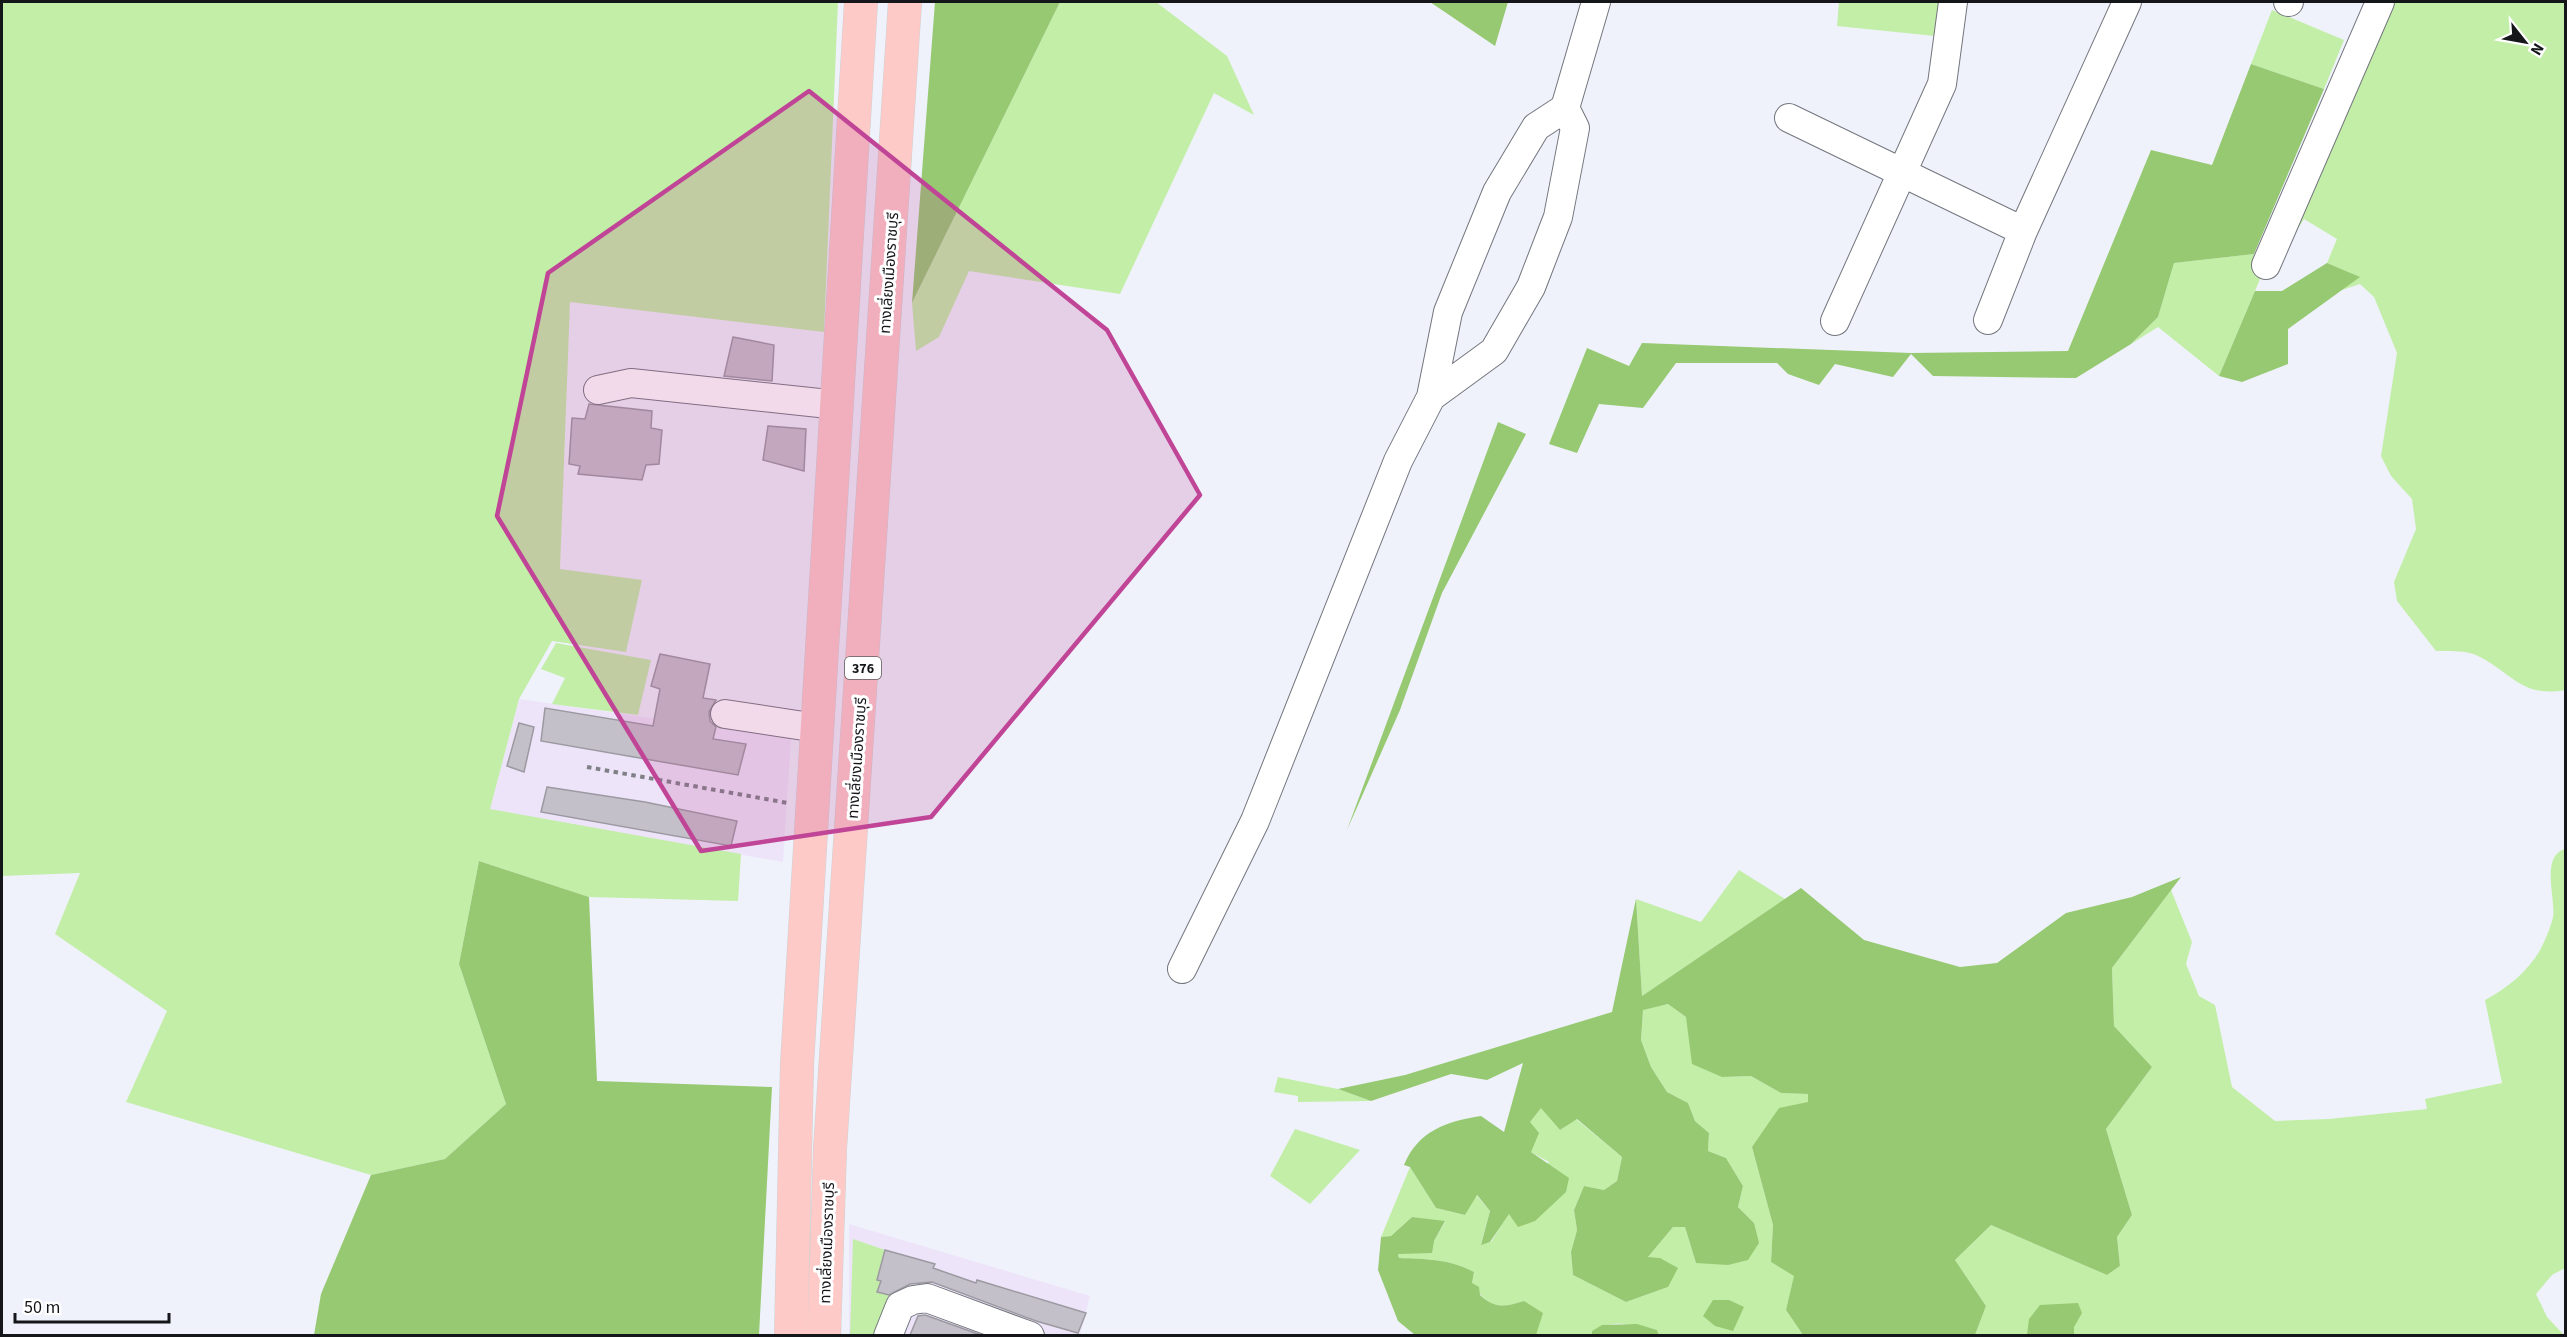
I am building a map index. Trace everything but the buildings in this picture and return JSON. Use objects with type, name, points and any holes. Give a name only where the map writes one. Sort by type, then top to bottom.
[{"type":"main road","points":[[791,1335],[797,1064],[861,2]]},
{"type":"main road","name":"ทางเลี่ยงเมืองราชบุรี","points":[[824,1335],[830,1149],[905,2]]},
{"type":"main road","points":[[795,1148],[830,1149]]},
{"type":"street","points":[[1182,969],[1255,821],[1398,461],[1431,397],[1448,312],[1497,192],[1536,127],[1565,108],[1596,2]]},
{"type":"street","points":[[1835,321],[1904,173],[1942,84],[1953,2]]},
{"type":"street","points":[[1988,320],[2023,231],[2127,2]]},
{"type":"street","points":[[2266,265],[2380,2]]},
{"type":"street","points":[[1431,397],[1494,351],[1531,287],[1558,218],[1575,128],[1565,108]]},
{"type":"street","points":[[1789,118],[2023,231]]},
{"type":"street","points":[[598,390],[631,383],[838,405]]},
{"type":"street","points":[[725,714],[817,728]]},
{"type":"street","points":[[888,1335],[900,1306],[913,1300],[927,1298],[1030,1335]]},
{"type":"path","points":[[587,767],[812,808]]},
{"type":"highlighted area","points":[[809,91],[1107,330],[1200,495],[931,817],[701,851],[497,516],[548,273]]},
{"type":"shaded area","points":[[519,699],[791,738],[783,862],[489,810]]},
{"type":"shaded area","points":[[849,1224],[1090,1296],[1080,1335],[849,1336]]},
{"type":"green space","points":[[2,2],[838,2],[824,332],[570,302],[560,569],[642,580],[626,652],[552,641],[519,699],[490,809],[741,854],[738,901],[589,897],[479,861],[459,964],[506,1104],[445,1159],[371,1175],[126,1102],[167,1011],[55,934],[80,873],[2,876]]},
{"type":"green space","points":[[935,2],[1060,2],[912,303]]},
{"type":"green space","points":[[1060,2],[1156,2],[1227,56],[1254,115],[1214,93],[1120,294],[969,271],[939,337],[916,351],[912,303]]},
{"type":"green space","points":[[1430,2],[1508,2],[1495,46]]},
{"type":"green space","points":[[1839,2],[1940,2],[1935,36],[1837,26]]},
{"type":"green space","points":[[2382,2],[2565,2],[2565,690],[2537,690],[2527,687],[2473,654],[2436,651],[2397,601],[2394,582],[2416,529],[2412,499],[2391,476],[2381,456],[2397,353],[2374,297],[2360,284],[2342,290],[2359,277],[2327,263],[2337,239],[2304,219],[2275,266],[2266,265]]},
{"type":"green space","points":[[2272,10],[2344,40],[2324,89],[2251,64]]},
{"type":"green space","points":[[2251,64],[2324,89],[2254,254],[2174,263],[2158,317],[2131,344],[2076,378],[1933,376],[1911,354],[1893,377],[1835,364],[1819,385],[1788,374],[1777,363],[1676,363],[1643,408],[1599,404],[1577,453],[1549,444],[1587,348],[1629,366],[1642,343],[1911,353],[2068,351],[2151,150],[2212,165]]},
{"type":"green space","points":[[2254,254],[2266,265],[2219,376],[2158,327],[2131,344],[2158,317],[2174,263]]},
{"type":"green space","points":[[2327,263],[2360,277],[2288,329],[2288,364],[2242,382],[2219,376],[2255,291],[2282,291]]},
{"type":"green space","points":[[1498,422],[1526,434],[1442,593],[1400,710],[1347,830]]},
{"type":"green space","points":[[556,643],[651,660],[638,715],[552,704],[565,678],[541,669]]},
{"type":"green space","points":[[2565,849],[2565,1268],[2552,1275],[2536,1294],[2547,1317],[2564,1335],[1975,1335],[1986,1306],[1955,1260],[1991,1225],[2107,1275],[2120,1266],[2117,1237],[2132,1215],[2106,1129],[2152,1067],[2114,1026],[2112,968],[2171,890],[2192,942],[2186,964],[2199,996],[2215,1005],[2232,1087],[2275,1121],[2329,1119],[2427,1109],[2425,1099],[2502,1083],[2485,1000],[2501,991],[2522,974],[2541,948],[2553,917],[2551,869],[2553,860],[2557,853]]},
{"type":"green space","points":[[479,861],[589,897],[597,1081],[772,1087],[759,1335],[314,1335],[321,1294],[371,1175],[445,1159],[506,1104],[459,964]]},
{"type":"green space","points":[[1739,870],[1785,899],[1642,996],[1636,899],[1701,922]]},
{"type":"green space","points":[[2181,877],[2112,968],[2114,1026],[2152,1067],[2106,1129],[2132,1215],[2117,1237],[2120,1266],[2107,1275],[1991,1225],[1955,1260],[1986,1306],[1975,1335],[1803,1335],[1786,1310],[1794,1276],[1771,1262],[1773,1225],[1752,1147],[1779,1108],[1808,1102],[1808,1094],[1781,1093],[1751,1076],[1722,1077],[1692,1064],[1686,1017],[1668,1004],[1643,1010],[1641,1040],[1651,1067],[1667,1092],[1688,1103],[1695,1121],[1709,1133],[1708,1151],[1726,1158],[1743,1186],[1738,1207],[1754,1223],[1759,1243],[1748,1260],[1728,1265],[1696,1263],[1685,1227],[1673,1227],[1648,1257],[1660,1258],[1678,1268],[1668,1287],[1626,1302],[1573,1275],[1571,1252],[1577,1230],[1574,1210],[1584,1186],[1604,1190],[1617,1181],[1622,1157],[1577,1119],[1560,1130],[1541,1108],[1530,1122],[1539,1133],[1531,1152],[1569,1178],[1566,1192],[1535,1221],[1518,1227],[1509,1214],[1490,1242],[1481,1245],[1490,1211],[1477,1195],[1465,1215],[1436,1208],[1410,1167],[1404,1165],[1410,1153],[1426,1136],[1457,1121],[1481,1116],[1504,1132],[1523,1063],[1487,1080],[1451,1074],[1371,1101],[1338,1089],[1405,1075],[1612,1012],[1636,899],[1642,996],[1801,888],[1864,940],[1960,967],[1997,963],[2066,913],[2132,897]]},
{"type":"green space","points":[[1668,1004],[1686,1017],[1722,1077],[1751,1076],[1781,1093],[1808,1094],[1808,1102],[1752,1147],[1773,1225],[1771,1262],[1795,1276],[1786,1310],[1803,1335],[1659,1335],[1657,1330],[1616,1324],[1599,1327],[1592,1331],[1592,1335],[1536,1335],[1524,1301],[1499,1306],[1488,1302],[1472,1283],[1474,1272],[1447,1262],[1399,1258],[1398,1254],[1434,1241],[1445,1222],[1412,1217],[1391,1236],[1381,1237],[1410,1167],[1436,1208],[1465,1215],[1476,1195],[1490,1211],[1481,1244],[1491,1242],[1509,1213],[1549,1162],[1531,1152],[1529,1123],[1541,1107],[1560,1130],[1576,1119],[1622,1157],[1617,1181],[1604,1190],[1584,1186],[1574,1210],[1577,1230],[1571,1252],[1573,1275],[1626,1302],[1668,1287],[1648,1257],[1673,1227],[1685,1227],[1696,1263],[1754,1223],[1738,1207],[1743,1186],[1726,1158],[1708,1151],[1709,1133],[1695,1121],[1688,1103],[1667,1092],[1651,1067],[1641,1040],[1643,1009]]},
{"type":"green space","points":[[1278,1077],[1338,1089],[1371,1101],[1298,1102],[1298,1096],[1274,1092]]},
{"type":"green space","points":[[1295,1129],[1360,1150],[1310,1204],[1270,1176]]},
{"type":"green space","points":[[1412,1217],[1445,1221],[1434,1241],[1432,1253],[1398,1254],[1399,1258],[1447,1262],[1474,1272],[1472,1283],[1479,1287],[1480,1295],[1485,1300],[1500,1306],[1524,1301],[1543,1313],[1536,1335],[1415,1335],[1398,1321],[1378,1270],[1381,1237],[1391,1236]]},
{"type":"green space","points":[[853,1239],[885,1250],[877,1280],[881,1281],[877,1291],[893,1296],[878,1335],[850,1336]]},
{"type":"green space","points":[[1713,1300],[1729,1300],[1744,1307],[1733,1331],[1715,1326],[1703,1316]]},
{"type":"green space","points":[[2078,1303],[2082,1313],[2074,1327],[2074,1335],[2027,1335],[2029,1319],[2040,1305]]},
{"type":"green space","points":[[1637,1324],[1657,1330],[1659,1335],[1592,1335],[1592,1331],[1602,1325]]}]
